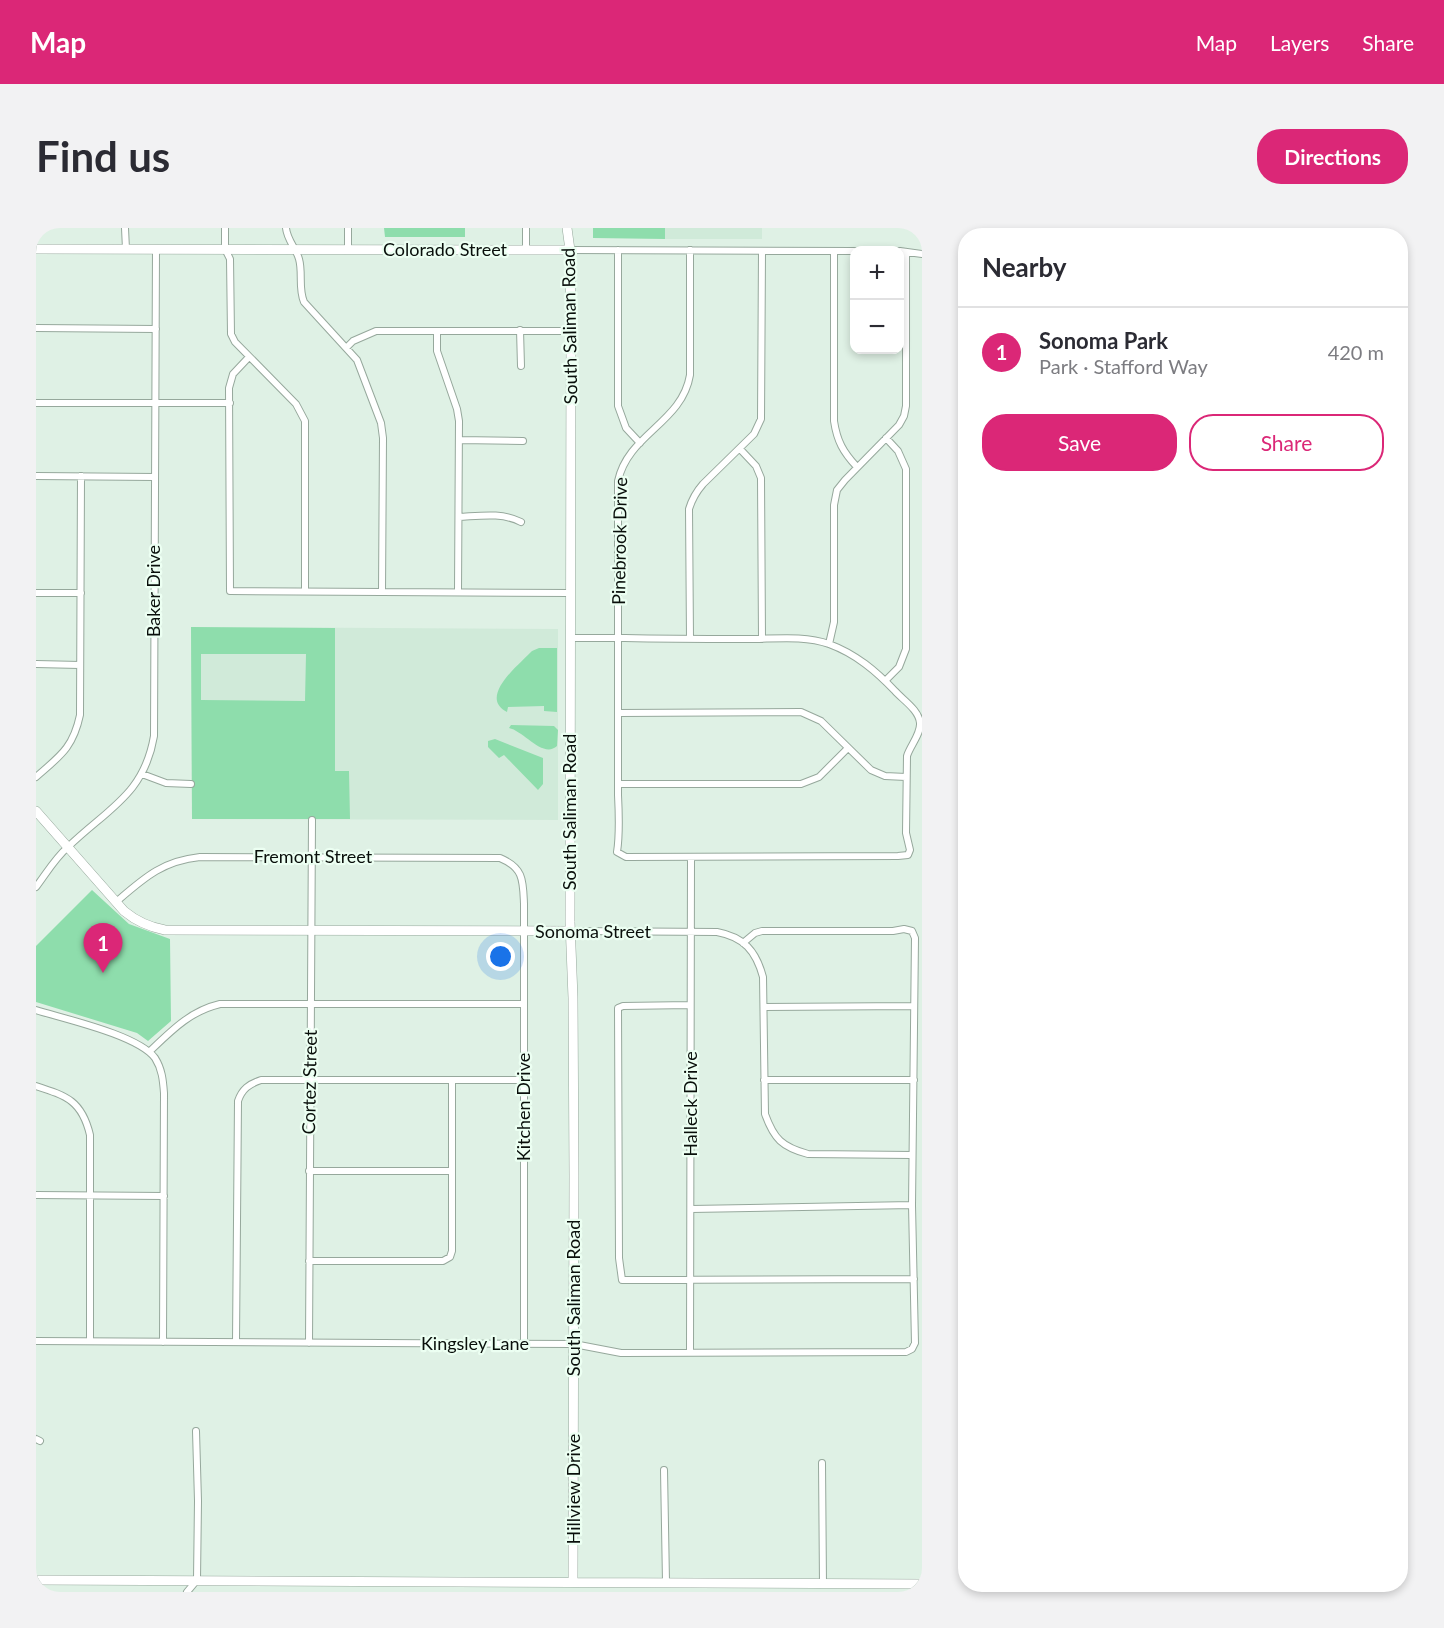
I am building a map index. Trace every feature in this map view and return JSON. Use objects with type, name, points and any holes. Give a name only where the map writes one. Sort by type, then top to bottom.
[{"type":"street","points":[[125,228],[126,249]]},
{"type":"street","points":[[225,228],[225,249],[230,259],[231,334],[235,342],[296,404],[305,421],[305,591]]},
{"type":"street","points":[[286,228],[299,260],[300,290],[304,302],[360,365],[382,430],[382,592]]},
{"type":"street","points":[[348,228],[348,250]]},
{"type":"street","points":[[526,228],[526,250]]},
{"type":"street","name":"South Saliman Road","points":[[567,228],[570,250],[571,331],[570,931],[573,998],[574,1396]]},
{"type":"street","name":"Colorado Street","points":[[36,249],[850,251]]},
{"type":"street","name":"Baker Drive","points":[[36,887],[67,847],[123,798],[142,774],[154,736],[156,249]]},
{"type":"street","points":[[618,250],[618,406],[626,428],[640,443]]},
{"type":"street","name":"Pinebrook Drive","points":[[690,250],[688,389],[679,405],[624,462],[618,481],[617,852],[626,857],[691,857]]},
{"type":"street","points":[[690,639],[689,509],[696,492],[754,434],[761,419],[762,251]]},
{"type":"street","points":[[834,251],[834,421],[840,447],[857,467]]},
{"type":"street","points":[[904,252],[922,252]]},
{"type":"street","points":[[829,644],[834,622],[834,505],[837,490],[899,425],[904,416],[906,406],[904,300]]},
{"type":"street","points":[[36,328],[156,329]]},
{"type":"street","points":[[520,330],[521,366]]},
{"type":"street","points":[[437,331],[437,351],[457,409],[459,440],[458,592]]},
{"type":"street","points":[[346,348],[353,341],[376,332],[571,331]]},
{"type":"street","points":[[249,357],[231,378],[230,591],[571,593]]},
{"type":"street","points":[[36,403],[230,403]]},
{"type":"street","points":[[885,681],[899,667],[906,649],[906,469],[898,451],[886,438]]},
{"type":"street","points":[[459,440],[523,441]]},
{"type":"street","points":[[740,448],[756,466],[761,478],[762,639]]},
{"type":"street","points":[[36,476],[155,477]]},
{"type":"street","points":[[36,777],[63,754],[75,735],[80,715],[81,476]]},
{"type":"street","points":[[459,517],[502,516],[521,522]]},
{"type":"street","points":[[36,592],[81,593]]},
{"type":"street","points":[[570,638],[799,639],[829,644],[858,657],[916,713],[920,723],[919,730],[909,749],[906,777],[907,841],[910,849],[908,855],[691,857]]},
{"type":"street","points":[[36,664],[80,665]]},
{"type":"street","points":[[618,713],[801,712],[821,721],[871,770],[885,776],[906,777]]},
{"type":"street","points":[[618,784],[801,784],[819,777],[849,748]]},
{"type":"street","points":[[142,774],[166,783],[191,784]]},
{"type":"street","name":"Sonoma Street","points":[[36,811],[124,911],[141,923],[165,930],[717,932],[729,934],[743,943]]},
{"type":"street","name":"Cortez Street","points":[[309,1343],[312,820]]},
{"type":"street","name":"Halleck Drive","points":[[690,1352],[691,857]]},
{"type":"street","name":"Fremont Street","points":[[116,902],[159,867],[183,859],[500,858],[512,863],[519,872]]},
{"type":"street","name":"Kitchen Drive","points":[[519,872],[523,881],[524,931],[524,1344]]},
{"type":"street","points":[[690,1005],[618,1008],[619,1258],[622,1280],[914,1279],[912,1155],[915,938],[912,932],[904,929],[754,933],[743,943],[760,963],[763,977],[765,1114],[771,1129],[782,1143],[794,1150],[817,1155],[912,1155]]},
{"type":"street","points":[[149,1052],[182,1020],[204,1008],[220,1004],[524,1004]]},
{"type":"street","points":[[764,1007],[914,1006]]},
{"type":"street","points":[[36,1010],[131,1040],[155,1058],[163,1078],[163,1342]]},
{"type":"street","points":[[236,1342],[238,1101],[248,1086],[261,1080],[524,1080]]},
{"type":"street","points":[[764,1080],[914,1080]]},
{"type":"street","points":[[309,1261],[446,1260],[452,1251],[452,1081]]},
{"type":"street","points":[[36,1086],[69,1099],[85,1117],[90,1135],[90,1341]]},
{"type":"street","points":[[309,1171],[452,1171]]},
{"type":"street","points":[[36,1195],[164,1196]]},
{"type":"street","points":[[691,1209],[912,1205]]},
{"type":"street","name":"Kingsley Lane","points":[[36,1341],[574,1344],[621,1353],[906,1352],[912,1349],[915,1343],[914,1279]]},
{"type":"street","name":"Hillview Drive","points":[[573,1581],[574,1396]]},
{"type":"street","points":[[187,1592],[197,1580],[196,1431]]},
{"type":"street","points":[[822,1463],[823,1584]]},
{"type":"street","points":[[664,1470],[666,1582]]},
{"type":"street","points":[[36,1580],[922,1584]]},
{"type":"shaded area","points":[[665,228],[762,228],[762,239],[665,239]]},
{"type":"shaded area","points":[[191,627],[558,629],[558,820],[192,819]]},
{"type":"green space","points":[[384,228],[465,228],[465,237],[385,237]]},
{"type":"green space","points":[[593,228],[665,228],[665,239],[593,238]]},
{"type":"green space","points":[[191,627],[335,628],[335,771],[349,771],[350,819],[192,819]],"holes":[[[201,654],[306,654],[305,701],[201,700]]]},
{"type":"green space","points":[[539,648],[557,648],[557,712],[544,711],[544,706],[508,707],[507,712],[499,706],[497,698],[499,689],[519,663]]},
{"type":"green space","points":[[511,725],[554,726],[558,730],[557,746],[552,749],[540,747],[509,728]]},
{"type":"green space","points":[[495,739],[543,758],[543,784],[538,790],[504,755],[499,758],[488,747],[488,741]]},
{"type":"green space","points":[[92,890],[129,924],[170,939],[171,1021],[148,1041],[137,1033],[36,1002],[36,946]]},
{"type":"place","name":"Sonoma Park","points":[[103,973]]}]
